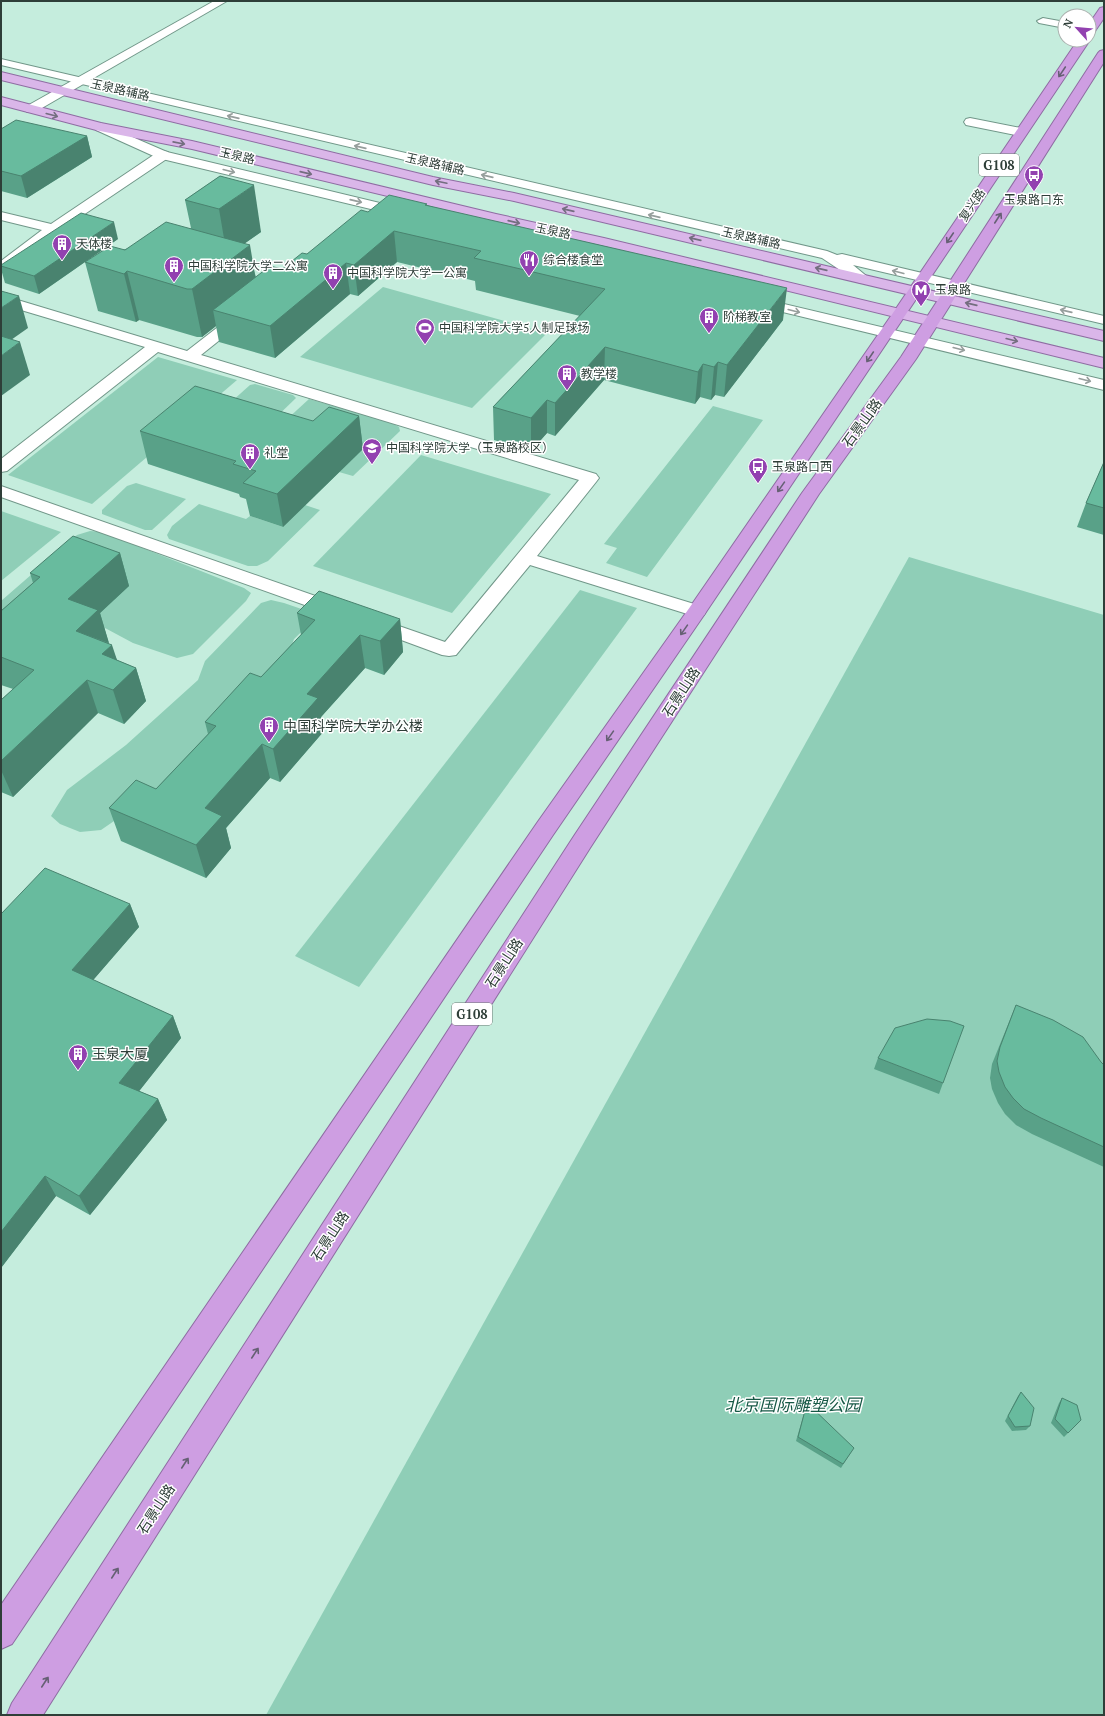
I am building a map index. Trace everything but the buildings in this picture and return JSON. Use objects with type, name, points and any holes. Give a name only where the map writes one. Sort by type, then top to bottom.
[{"type":"highway","name":"复兴路","points":[[1097,20],[1104,10]]},
{"type":"highway","name":"复兴路","points":[[914,291],[1078,48]]},
{"type":"highway","name":"G108","points":[[927,331],[1104,53]]},
{"type":"highway","name":"G108","points":[[1,1633],[545,829],[697,611],[914,291]]},
{"type":"highway","name":"石景山路","points":[[24,1715],[582,842],[811,493],[927,331]]},
{"type":"main road","name":"玉泉路","points":[[1,76],[433,181],[514,197],[914,291],[951,292],[1104,336]]},
{"type":"main road","name":"玉泉路","points":[[1,101],[100,127],[192,145],[900,313],[927,331],[1104,363]]},
{"type":"street","points":[[31,109],[222,1]]},
{"type":"street","points":[[1043,21],[1057,24]]},
{"type":"street","name":"玉泉路辅路","points":[[1,62],[827,255],[863,279]]},
{"type":"street","points":[[970,122],[1021,132]]},
{"type":"street","points":[[100,127],[163,155],[416,216]]},
{"type":"street","points":[[1,268],[53,229],[163,155]]},
{"type":"street","points":[[367,216],[379,207]]},
{"type":"street","points":[[1,216],[53,229]]},
{"type":"street","points":[[434,216],[496,218]]},
{"type":"street","name":"玉泉路","points":[[827,255],[922,278],[951,292],[1104,320]]},
{"type":"street","points":[[738,297],[886,333],[927,331]]},
{"type":"street","points":[[1,299],[590,478],[526,558],[449,650],[1,491]]},
{"type":"street","points":[[190,356],[251,307]]},
{"type":"street","name":"玉泉路","points":[[927,331],[1104,385]]},
{"type":"street","points":[[1,467],[156,346]]},
{"type":"street","points":[[526,558],[697,611]]},
{"type":"green space","name":"中国科学院大学5人制足球场","points":[[383,287],[547,333],[472,408],[300,357]]},
{"type":"green space","points":[[158,357],[237,380],[92,504],[8,475]]},
{"type":"green space","points":[[255,384],[293,395],[296,398],[268,425],[222,410],[250,385]]},
{"type":"green space","points":[[309,399],[390,422],[399,427],[400,431],[353,476],[339,472],[272,433]]},
{"type":"green space","points":[[713,406],[763,420],[647,577],[606,563],[617,548],[604,544]]},
{"type":"green space","points":[[421,455],[551,494],[452,613],[313,566]]},
{"type":"green space","points":[[136,483],[186,499],[152,530],[145,530],[102,514],[102,510],[127,486]]},
{"type":"green space","points":[[199,504],[246,519],[250,516],[283,527],[305,505],[320,510],[268,561],[257,566],[248,566],[169,539],[167,535],[172,526]]},
{"type":"green space","points":[[1,511],[61,532],[1,581]]},
{"type":"green space","points":[[90,531],[102,532],[244,588],[251,593],[246,601],[193,654],[177,658],[133,643],[105,628],[95,618],[1,655],[1,601],[77,535]]},
{"type":"green space","name":"北京国际雕塑公园","points":[[909,557],[1104,615],[1104,1715],[266,1715]]},
{"type":"green space","points":[[580,590],[637,608],[359,987],[295,956]]},
{"type":"green space","points":[[271,600],[319,615],[294,639],[290,651],[200,755],[146,799],[101,830],[80,832],[60,824],[51,816],[67,790],[126,745],[198,680],[205,661],[261,603]]},
{"type":"place","name":"玉泉路口东","points":[[1034,192]]},
{"type":"place","name":"天体楼","points":[[62,261]]},
{"type":"place","name":"综合楼食堂","points":[[529,277]]},
{"type":"place","name":"中国科学院大学二公寓","points":[[174,283]]},
{"type":"place","name":"中国科学院大学一公寓","points":[[333,290]]},
{"type":"place","name":"玉泉路","points":[[921,307]]},
{"type":"place","name":"阶梯教室","points":[[709,334]]},
{"type":"place","name":"中国科学院大学5人制足球场","points":[[425,345]]},
{"type":"place","name":"教学楼","points":[[567,391]]},
{"type":"place","name":"中国科学院大学（玉泉路校区）","points":[[372,465]]},
{"type":"place","name":"礼堂","points":[[250,470]]},
{"type":"place","name":"玉泉路口西","points":[[758,484]]},
{"type":"place","name":"中国科学院大学办公楼","points":[[269,743]]},
{"type":"place","name":"玉泉大厦","points":[[78,1071]]}]
